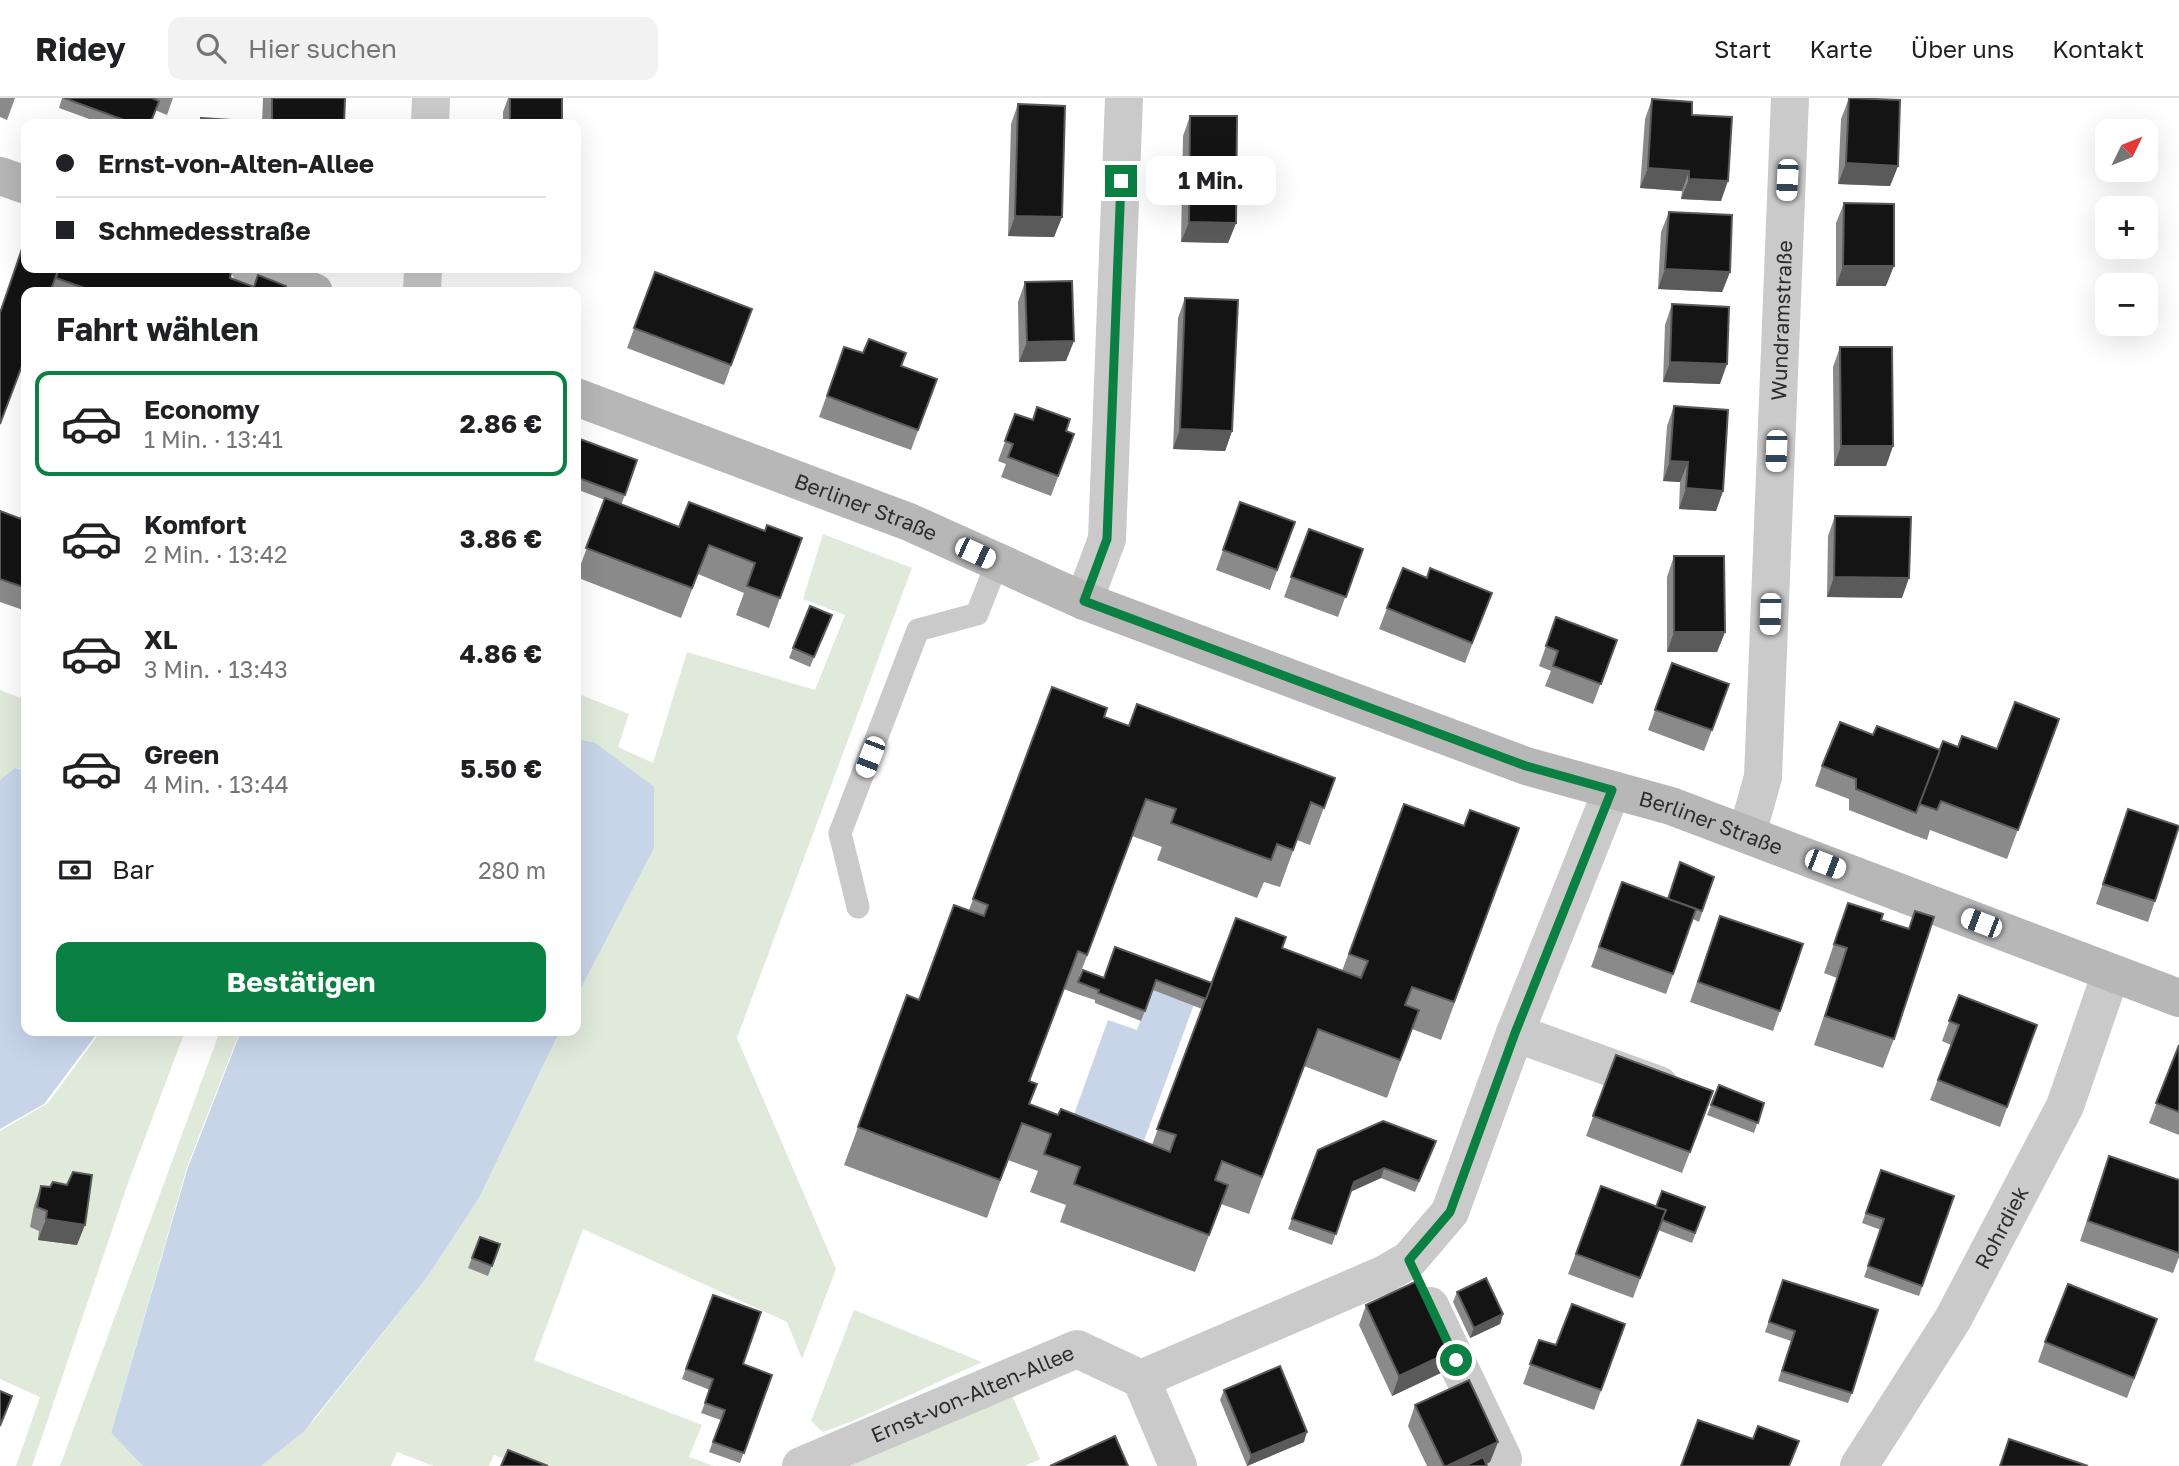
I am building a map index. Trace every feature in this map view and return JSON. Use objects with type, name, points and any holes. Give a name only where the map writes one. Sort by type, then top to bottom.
[{"type":"street","points":[[430,119],[431,98]]},
{"type":"street","points":[[1084,601],[1107,539],[1124,98]]},
{"type":"street","name":"Wundramstraße","points":[[1747,834],[1763,777],[1790,98]]},
{"type":"street","points":[[0,176],[21,183]]},
{"type":"street","points":[[263,273],[301,287]]},
{"type":"street","name":"Berliner Straße","points":[[581,399],[909,522],[1084,601],[1526,766],[1671,806],[2179,998]]},
{"type":"street","points":[[1178,1466],[1141,1379],[1385,1275],[1409,1260],[1450,1212],[1515,1033],[1612,790]]},
{"type":"street","name":"Rohrdiek","points":[[1859,1466],[1953,1319],[2065,1106],[2111,972]]},
{"type":"street","points":[[1515,1033],[1694,1098]]},
{"type":"street","points":[[1409,1260],[1503,1459]]},
{"type":"street","name":"Ernst-von-Alten-Allee","points":[[801,1466],[1077,1349],[1141,1379]]},
{"type":"lane","points":[[858,907],[840,833],[918,630],[977,614],[997,563]]},
{"type":"green space","points":[[823,534],[912,568],[737,1038],[836,1269],[802,1359],[787,1322],[583,1229],[534,1360],[702,1425],[689,1457],[714,1466],[522,1466],[494,1455],[489,1466],[434,1466],[397,1452],[391,1466],[258,1466],[314,1420],[428,1276],[479,1198],[558,1036],[581,1036],[581,986],[595,956],[595,742],[581,740],[581,695],[629,714],[618,747],[653,763],[687,652],[815,690],[845,615],[803,599]]},
{"type":"green space","points":[[0,690],[21,698],[21,769],[17,768],[0,781]]},
{"type":"green space","points":[[97,1036],[183,1036],[128,1183],[32,1466],[16,1466],[40,1397],[0,1379],[0,1131],[48,1103]]},
{"type":"green space","points":[[218,1036],[238,1036],[187,1167],[111,1433],[143,1466],[60,1466]]},
{"type":"green space","points":[[854,1310],[982,1362],[823,1432],[811,1421]]},
{"type":"green space","points":[[1011,1393],[1040,1459],[1025,1466],[850,1466]]},
{"type":"water","points":[[581,740],[594,742],[654,787],[654,848],[581,987]]},
{"type":"water","points":[[15,768],[21,770],[21,1036],[95,1036],[44,1104],[0,1129],[0,780]]},
{"type":"water","points":[[1161,965],[1203,980],[1138,1157],[1068,1131],[1108,1020],[1137,1030]]},
{"type":"water","points":[[239,1036],[558,1036],[479,1198],[428,1276],[304,1431],[261,1466],[143,1466],[111,1433],[187,1170]]},
{"type":"building","points":[[64,98],[152,98],[159,101],[152,119],[121,119]]},
{"type":"building","points":[[272,98],[345,98],[344,119],[272,119]]},
{"type":"building","points":[[510,98],[562,98],[562,119],[510,119]]},
{"type":"building","points":[[1849,98],[1900,100],[1898,166],[1846,163]]},
{"type":"building","points":[[1652,99],[1692,102],[1692,115],[1732,117],[1728,181],[1689,179],[1689,171],[1648,168]]},
{"type":"building","points":[[1018,104],[1065,106],[1062,217],[1015,216]]},
{"type":"building","points":[[1190,116],[1237,116],[1236,223],[1189,222]]},
{"type":"building","points":[[1844,203],[1894,204],[1894,266],[1843,266]]},
{"type":"building","points":[[1669,212],[1732,215],[1730,272],[1665,269]]},
{"type":"building","points":[[21,252],[21,273],[57,273],[52,287],[21,287],[21,368],[0,424],[0,313]]},
{"type":"building","points":[[655,272],[752,309],[731,365],[634,328]]},
{"type":"building","points":[[58,273],[231,273],[230,278],[254,287],[82,287],[56,278]]},
{"type":"building","points":[[258,275],[286,287],[254,287]]},
{"type":"building","points":[[1072,281],[1074,341],[1027,342],[1025,282]]},
{"type":"building","points":[[1185,298],[1238,300],[1232,431],[1180,429]]},
{"type":"building","points":[[1672,304],[1729,307],[1727,364],[1670,362]]},
{"type":"building","points":[[869,339],[906,353],[901,366],[937,379],[918,430],[827,396],[844,347],[863,353]]},
{"type":"building","points":[[1840,347],[1892,347],[1893,446],[1841,446]]},
{"type":"building","points":[[1674,406],[1728,410],[1723,491],[1686,488],[1688,462],[1670,461]]},
{"type":"building","points":[[1037,407],[1070,419],[1066,431],[1074,434],[1058,476],[1008,457],[1013,444],[1005,441],[1015,414],[1033,420]]},
{"type":"building","points":[[581,439],[637,460],[625,495],[581,479]]},
{"type":"building","points":[[605,498],[679,527],[689,502],[765,531],[767,525],[802,538],[780,598],[747,586],[755,563],[709,545],[692,588],[586,548]]},
{"type":"building","points":[[1240,502],[1295,522],[1277,570],[1223,550]]},
{"type":"building","points":[[0,511],[21,519],[21,586],[0,579]]},
{"type":"building","points":[[1835,516],[1911,517],[1909,578],[1834,577]]},
{"type":"building","points":[[1309,529],[1363,549],[1346,597],[1291,577]]},
{"type":"building","points":[[1674,556],[1724,556],[1725,632],[1674,632]]},
{"type":"building","points":[[1403,568],[1427,578],[1430,568],[1492,593],[1472,643],[1387,608]]},
{"type":"building","points":[[810,606],[832,615],[814,657],[793,648]]},
{"type":"building","points":[[1556,617],[1617,640],[1601,684],[1553,666],[1558,651],[1546,646]]},
{"type":"building","points":[[1672,663],[1729,684],[1712,730],[1655,710]]},
{"type":"building","points":[[1052,687],[1107,708],[1104,717],[1129,726],[1137,704],[1335,778],[1324,808],[1311,802],[1293,850],[1277,844],[1271,860],[1171,823],[1176,809],[1146,799],[1087,955],[1078,951],[1029,1081],[1037,1084],[1029,1104],[1058,1115],[1061,1109],[1170,1152],[1176,1135],[1157,1129],[1236,918],[1286,937],[1282,948],[1361,978],[1368,961],[1349,954],[1404,804],[1464,826],[1470,810],[1519,828],[1454,1002],[1412,987],[1405,1005],[1419,1010],[1400,1060],[1318,1029],[1262,1177],[1222,1161],[1215,1180],[1228,1185],[1209,1235],[1074,1184],[1080,1167],[1044,1154],[1051,1134],[1022,1123],[1000,1180],[858,1127],[907,995],[919,1000],[954,905],[984,916],[988,905],[973,899]]},
{"type":"building","points":[[2015,702],[2059,719],[2018,830],[1941,801],[1937,810],[1919,804],[1943,741],[1958,747],[1962,736],[1997,749]]},
{"type":"building","points":[[1840,722],[1873,735],[1877,726],[1940,750],[1916,813],[1856,789],[1856,779],[1822,766]]},
{"type":"building","points":[[2128,809],[2179,826],[2155,901],[2103,884]]},
{"type":"building","points":[[1680,862],[1714,877],[1702,911],[1668,899]]},
{"type":"building","points":[[1622,882],[1696,909],[1673,974],[1599,947]]},
{"type":"building","points":[[1848,903],[1883,914],[1881,920],[1909,929],[1915,911],[1934,917],[1894,1039],[1825,1016],[1847,948],[1834,944]]},
{"type":"building","points":[[1720,916],[1803,944],[1780,1011],[1698,982]]},
{"type":"building","points":[[1115,947],[1212,983],[1206,999],[1156,980],[1145,1011],[1098,993],[1099,990],[1078,982],[1083,970],[1104,978]]},
{"type":"building","points":[[1959,995],[2037,1025],[2007,1107],[1938,1080],[1959,1025],[1949,1021]]},
{"type":"building","points":[[2179,1045],[2179,1112],[2156,1103]]},
{"type":"building","points":[[1616,1055],[1713,1091],[1690,1152],[1593,1116]]},
{"type":"building","points":[[1719,1085],[1764,1103],[1758,1123],[1711,1105]]},
{"type":"building","points":[[1383,1121],[1436,1141],[1419,1181],[1384,1168],[1354,1182],[1336,1234],[1292,1219],[1318,1150]]},
{"type":"building","points":[[2109,1156],[2179,1180],[2179,1253],[2088,1221]]},
{"type":"building","points":[[1881,1170],[1954,1196],[1922,1286],[1868,1266],[1884,1219],[1866,1213]]},
{"type":"building","points":[[73,1172],[92,1175],[85,1225],[46,1219],[47,1211],[37,1207],[41,1186],[50,1187],[53,1182],[67,1185]]},
{"type":"building","points":[[1601,1186],[1666,1210],[1640,1278],[1576,1254]]},
{"type":"building","points":[[1662,1191],[1705,1207],[1695,1233],[1662,1220],[1666,1210],[1656,1207]]},
{"type":"building","points":[[480,1237],[500,1244],[492,1266],[472,1258]]},
{"type":"building","points":[[1486,1278],[1503,1314],[1474,1328],[1457,1292]]},
{"type":"building","points":[[1419,1280],[1452,1351],[1399,1376],[1366,1305]]},
{"type":"building","points":[[1783,1280],[1878,1310],[1852,1393],[1782,1371],[1795,1331],[1769,1322]]},
{"type":"building","points":[[2068,1284],[2157,1319],[2134,1378],[2045,1342]]},
{"type":"building","points":[[713,1295],[761,1312],[743,1364],[772,1375],[744,1453],[713,1442],[725,1410],[705,1403],[713,1379],[686,1369]]},
{"type":"building","points":[[1572,1304],[1625,1324],[1601,1390],[1530,1364],[1539,1340],[1556,1345]]},
{"type":"building","points":[[1280,1366],[1307,1432],[1251,1455],[1224,1390]]},
{"type":"building","points":[[1469,1380],[1498,1442],[1444,1466],[1415,1405]]},
{"type":"building","points":[[0,1391],[12,1396],[0,1426]]},
{"type":"building","points":[[1698,1420],[1753,1439],[1758,1426],[1799,1441],[1789,1466],[1681,1466]]},
{"type":"building","points":[[1115,1436],[1128,1466],[1050,1466]]},
{"type":"building","points":[[2009,1439],[2088,1466],[2000,1466]]},
{"type":"building","points":[[508,1450],[548,1466],[501,1466]]},
{"type":"building","points":[[1483,1457],[1487,1466],[1465,1466]]},
{"type":"route","points":[[1121,181],[1107,539],[1084,601],[1526,766],[1612,790],[1515,1033],[1450,1212],[1409,1260],[1456,1360]]}]
